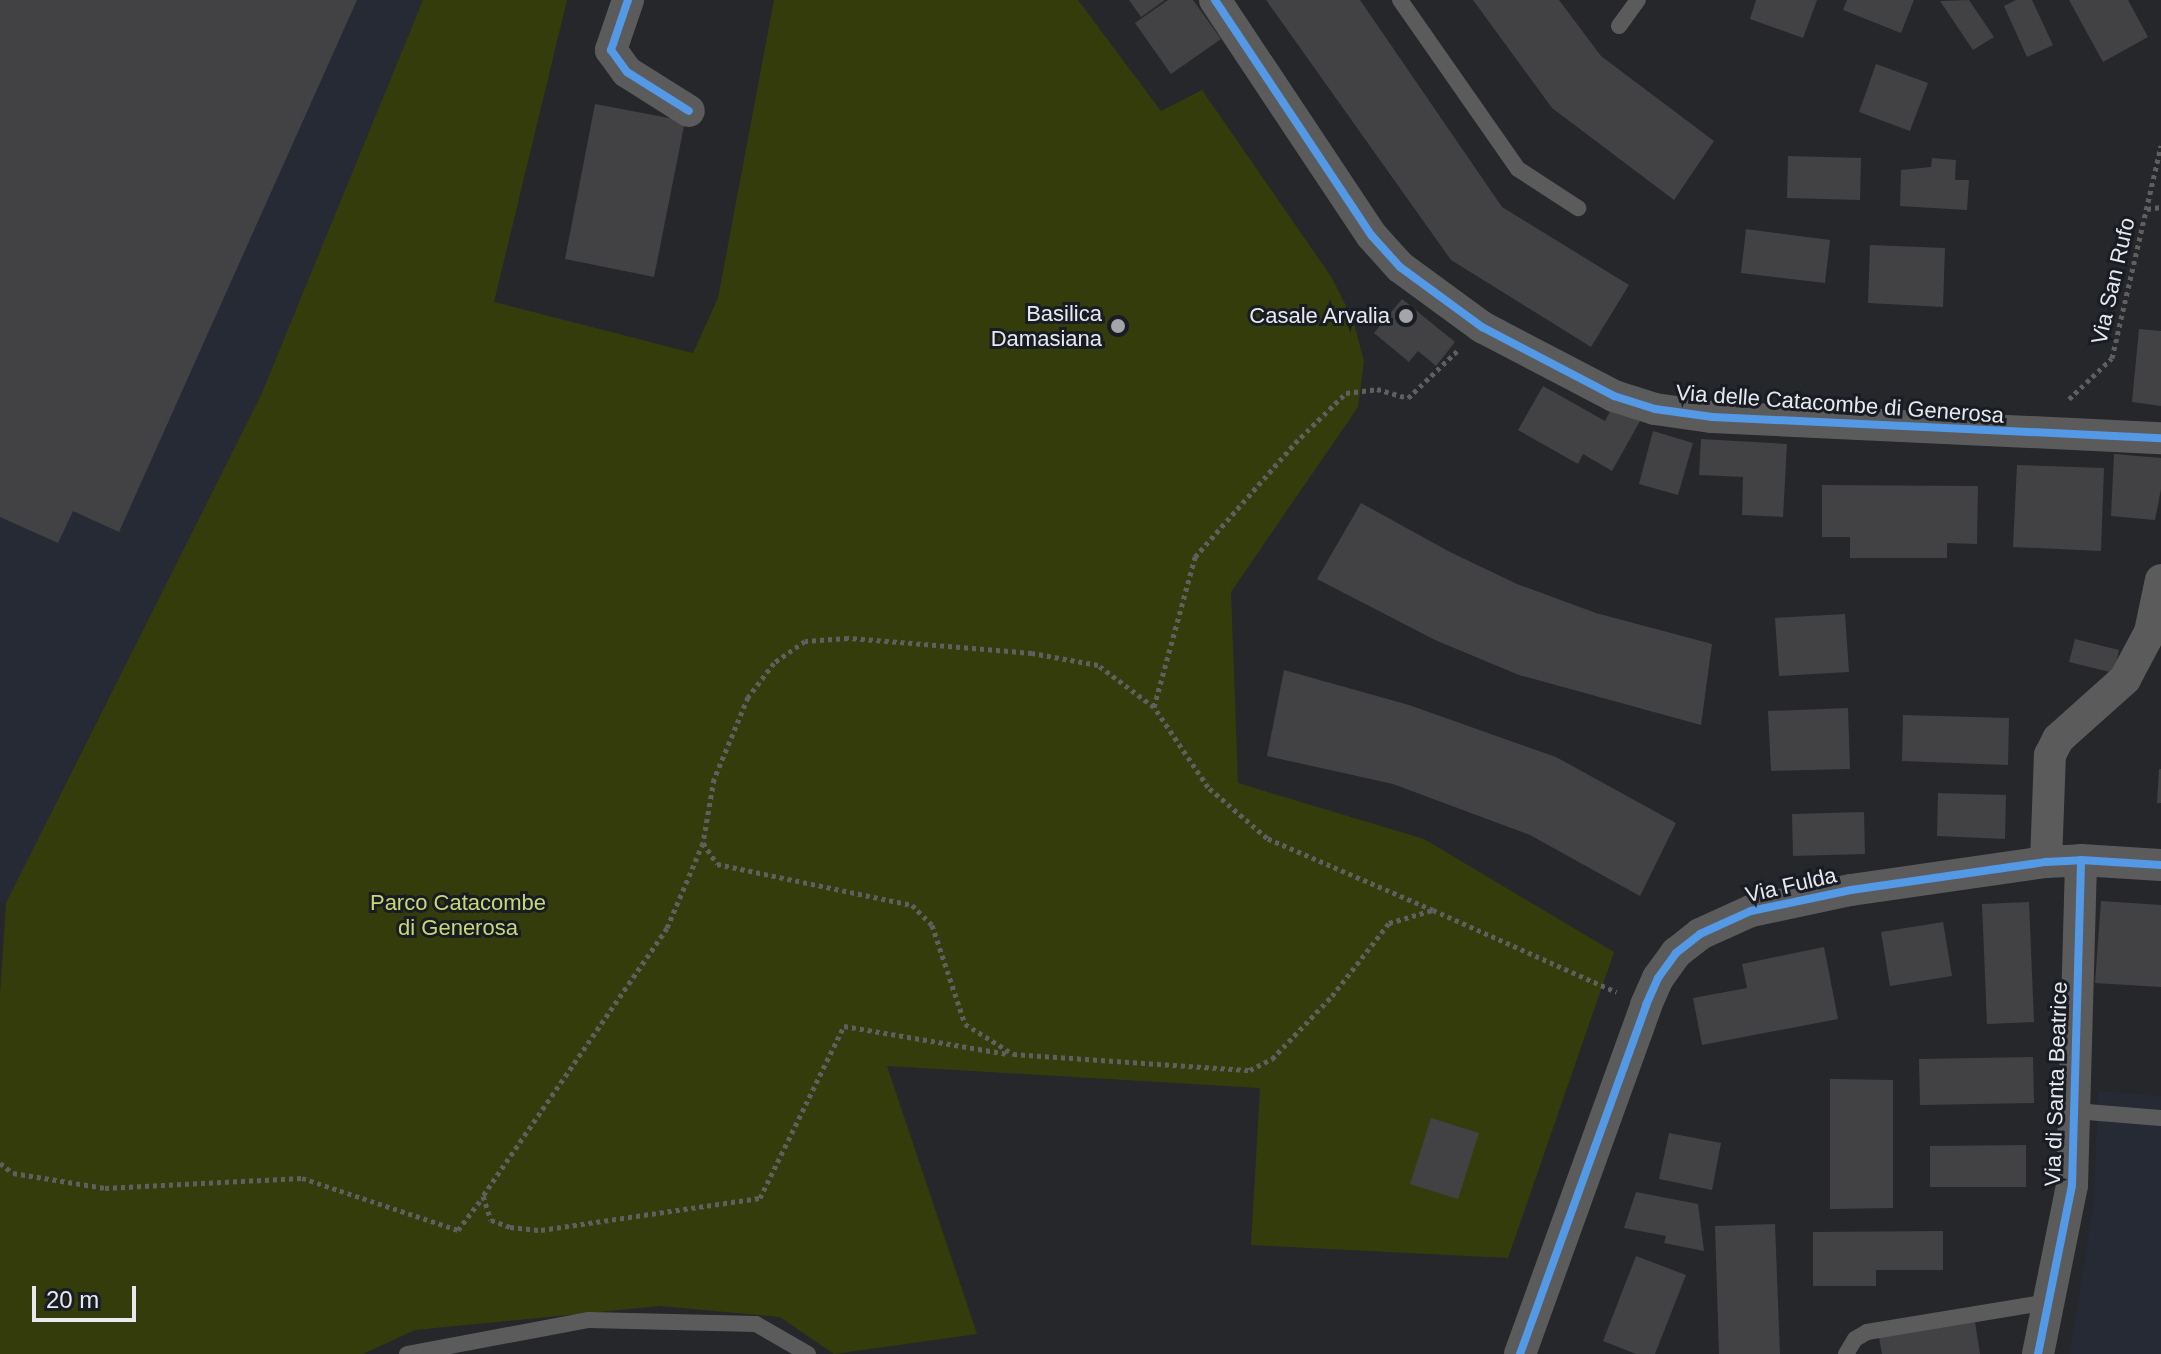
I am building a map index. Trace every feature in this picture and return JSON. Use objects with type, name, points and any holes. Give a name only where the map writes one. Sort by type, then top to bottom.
[{"type":"street","points":[[628,0],[611,50],[627,72],[689,111]]},
{"type":"street","name":"Via delle Catacombe di Generosa","points":[[1215,0],[1372,236],[1418,282],[1482,327],[1573,376],[1655,409],[1712,417],[2161,438]]},
{"type":"street","points":[[2046,862],[2050,755],[2058,739],[2125,679],[2150,632],[2161,580]]},
{"type":"street","name":"Via Fulda","points":[[1520,1354],[1646,1005],[1658,978],[1676,953],[1725,920],[1851,890],[2046,862],[2081,860],[2161,865]]},
{"type":"street","name":"Via di Santa Beatrice","points":[[2038,1354],[2072,1185],[2081,860]]},
{"type":"lane","points":[[1400,0],[1518,169],[1578,208]]},
{"type":"lane","points":[[1619,26],[1638,0]]},
{"type":"lane","points":[[2075,1111],[2161,1118]]},
{"type":"lane","points":[[1846,1354],[1855,1339],[1867,1332],[2049,1302]]},
{"type":"lane","points":[[407,1354],[589,1320],[756,1324],[808,1354]]},
{"type":"path","points":[[2147,209],[2161,207]]},
{"type":"path","points":[[1154,707],[1195,557],[1295,443],[1346,393],[1377,389],[1408,398],[1482,327]]},
{"type":"path","points":[[0,1163],[13,1173],[105,1188],[302,1178],[458,1230],[667,928],[703,843],[714,779],[748,697],[774,663],[805,641],[848,638],[1017,652],[1098,665],[1154,707],[1208,787],[1267,838],[1646,1005]]},
{"type":"path","points":[[703,843],[717,864],[912,905],[932,925],[965,1024],[1013,1054]]},
{"type":"path","points":[[483,1196],[491,1220],[510,1227],[541,1230],[760,1198],[844,1026],[1013,1054],[1250,1070],[1272,1059],[1322,1006],[1389,923],[1433,910]]},
{"type":"shaded area","points":[[0,0],[423,0],[261,395],[6,903],[0,903]]},
{"type":"shaded area","points":[[2098,1091],[2161,1096],[2161,1354],[2070,1354],[2094,1200]]},
{"type":"green space","name":"Parco Catacombe di Generosa","points":[[423,0],[567,0],[494,302],[693,353],[718,298],[774,0],[1078,0],[1161,111],[1202,90],[1332,278],[1353,320],[1364,361],[1358,407],[1231,592],[1238,783],[1424,839],[1614,952],[1508,1258],[1251,1245],[1260,1088],[887,1066],[977,1334],[834,1354],[780,1317],[660,1306],[415,1330],[363,1354],[0,1354],[0,995],[6,903],[261,395]]},
{"type":"building","points":[[0,0],[357,0],[119,532],[73,511],[58,543],[0,517]]},
{"type":"building","points":[[1129,0],[1165,0],[1141,17]]},
{"type":"building","points":[[1168,0],[1193,0],[1221,39],[1171,74],[1135,23]]},
{"type":"building","points":[[1266,0],[1360,0],[1502,207],[1629,285],[1591,347],[1451,260]]},
{"type":"building","points":[[1473,0],[1559,0],[1601,56],[1714,141],[1674,200],[1552,108]]},
{"type":"building","points":[[1756,0],[1817,0],[1803,38],[1750,19]]},
{"type":"building","points":[[1847,0],[1914,0],[1901,33],[1843,10]]},
{"type":"building","points":[[1969,0],[1994,37],[1973,50],[1940,1]]},
{"type":"building","points":[[2016,0],[2032,0],[2053,45],[2027,57],[2004,6]]},
{"type":"building","points":[[2069,0],[2128,0],[2148,37],[2103,62]]},
{"type":"building","points":[[1876,64],[1928,83],[1910,131],[1859,112]]},
{"type":"building","points":[[595,104],[685,121],[654,277],[565,259]]},
{"type":"building","points":[[1788,156],[1861,158],[1860,200],[1787,198]]},
{"type":"building","points":[[1932,158],[1956,160],[1955,180],[1969,180],[1967,210],[1900,206],[1901,170],[1931,167]]},
{"type":"building","points":[[1746,229],[1830,240],[1825,283],[1741,273]]},
{"type":"building","points":[[1870,245],[1945,248],[1943,307],[1868,303]]},
{"type":"building","name":"Casale Arvalia","points":[[1402,299],[1455,342],[1436,366],[1418,351],[1409,362],[1374,333]]},
{"type":"building","points":[[2139,329],[2161,331],[2161,406],[2132,402]]},
{"type":"building","points":[[1543,386],[1605,421],[1613,406],[1640,421],[1612,471],[1583,454],[1578,464],[1518,430]]},
{"type":"building","points":[[1653,431],[1693,443],[1678,495],[1639,484]]},
{"type":"building","points":[[1701,439],[1787,444],[1783,517],[1742,515],[1743,477],[1699,475]]},
{"type":"building","points":[[2114,454],[2161,458],[2161,489],[2155,520],[2111,516]]},
{"type":"building","points":[[2017,465],[2104,468],[2101,551],[2013,547]]},
{"type":"building","points":[[1822,485],[1978,486],[1977,544],[1947,543],[1947,558],[1850,558],[1850,537],[1822,537]]},
{"type":"building","points":[[1361,503],[1450,552],[1517,584],[1596,613],[1712,644],[1701,725],[1519,675],[1435,640],[1317,579]]},
{"type":"building","points":[[1845,614],[1849,672],[1779,676],[1775,618]]},
{"type":"building","points":[[2075,639],[2119,650],[2114,673],[2069,662]]},
{"type":"building","points":[[1284,670],[1409,705],[1556,757],[1676,823],[1640,896],[1530,835],[1393,784],[1267,756]]},
{"type":"building","points":[[1848,708],[1850,769],[1771,771],[1768,711]]},
{"type":"building","points":[[1903,715],[2009,718],[2008,765],[1902,761]]},
{"type":"building","points":[[2159,769],[2161,803],[2157,803]]},
{"type":"building","points":[[1938,793],[2006,795],[2005,839],[1937,836]]},
{"type":"building","points":[[1864,812],[1865,854],[1793,856],[1792,814]]},
{"type":"building","points":[[2101,901],[2161,905],[2161,987],[2095,983]]},
{"type":"building","points":[[2029,902],[2034,1022],[1987,1024],[1982,904]]},
{"type":"building","points":[[1943,922],[1952,976],[1890,986],[1881,932]]},
{"type":"building","points":[[1824,947],[1838,1019],[1702,1045],[1693,998],[1747,988],[1742,964]]},
{"type":"building","points":[[2033,1057],[2034,1103],[1920,1105],[1919,1059]]},
{"type":"building","points":[[1830,1079],[1893,1080],[1893,1208],[1830,1209]]},
{"type":"building","points":[[1431,1118],[1479,1133],[1458,1199],[1410,1184]]},
{"type":"building","points":[[1669,1133],[1721,1143],[1712,1190],[1659,1179]]},
{"type":"building","points":[[2026,1145],[2026,1187],[1930,1187],[1930,1146]]},
{"type":"building","points":[[1636,1192],[1698,1204],[1704,1251],[1664,1243],[1666,1236],[1624,1228]]},
{"type":"building","points":[[1775,1224],[1780,1354],[1719,1354],[1715,1226]]},
{"type":"building","points":[[1943,1231],[1943,1270],[1876,1270],[1876,1286],[1813,1286],[1813,1232]]},
{"type":"building","points":[[1636,1256],[1686,1275],[1655,1354],[1636,1354],[1603,1341]]},
{"type":"building","points":[[1975,1322],[1980,1354],[1882,1354],[1879,1337]]},
{"type":"cycle path","points":[[628,0],[611,50],[627,72],[689,111]]},
{"type":"cycle path","points":[[1215,0],[1372,236],[1400,267],[1482,327],[1614,396],[1655,409],[1712,417],[2161,438]]},
{"type":"cycle path","points":[[1520,1354],[1646,1005],[1658,978],[1676,953],[1700,934],[1751,911],[1851,890],[2046,862],[2081,860],[2161,865]]},
{"type":"cycle path","points":[[2038,1354],[2072,1185],[2081,860]]},
{"type":"place","name":"Casale Arvalia","points":[[1406,316]]},
{"type":"place","name":"Basilica Damasiana","points":[[1118,326]]}]
